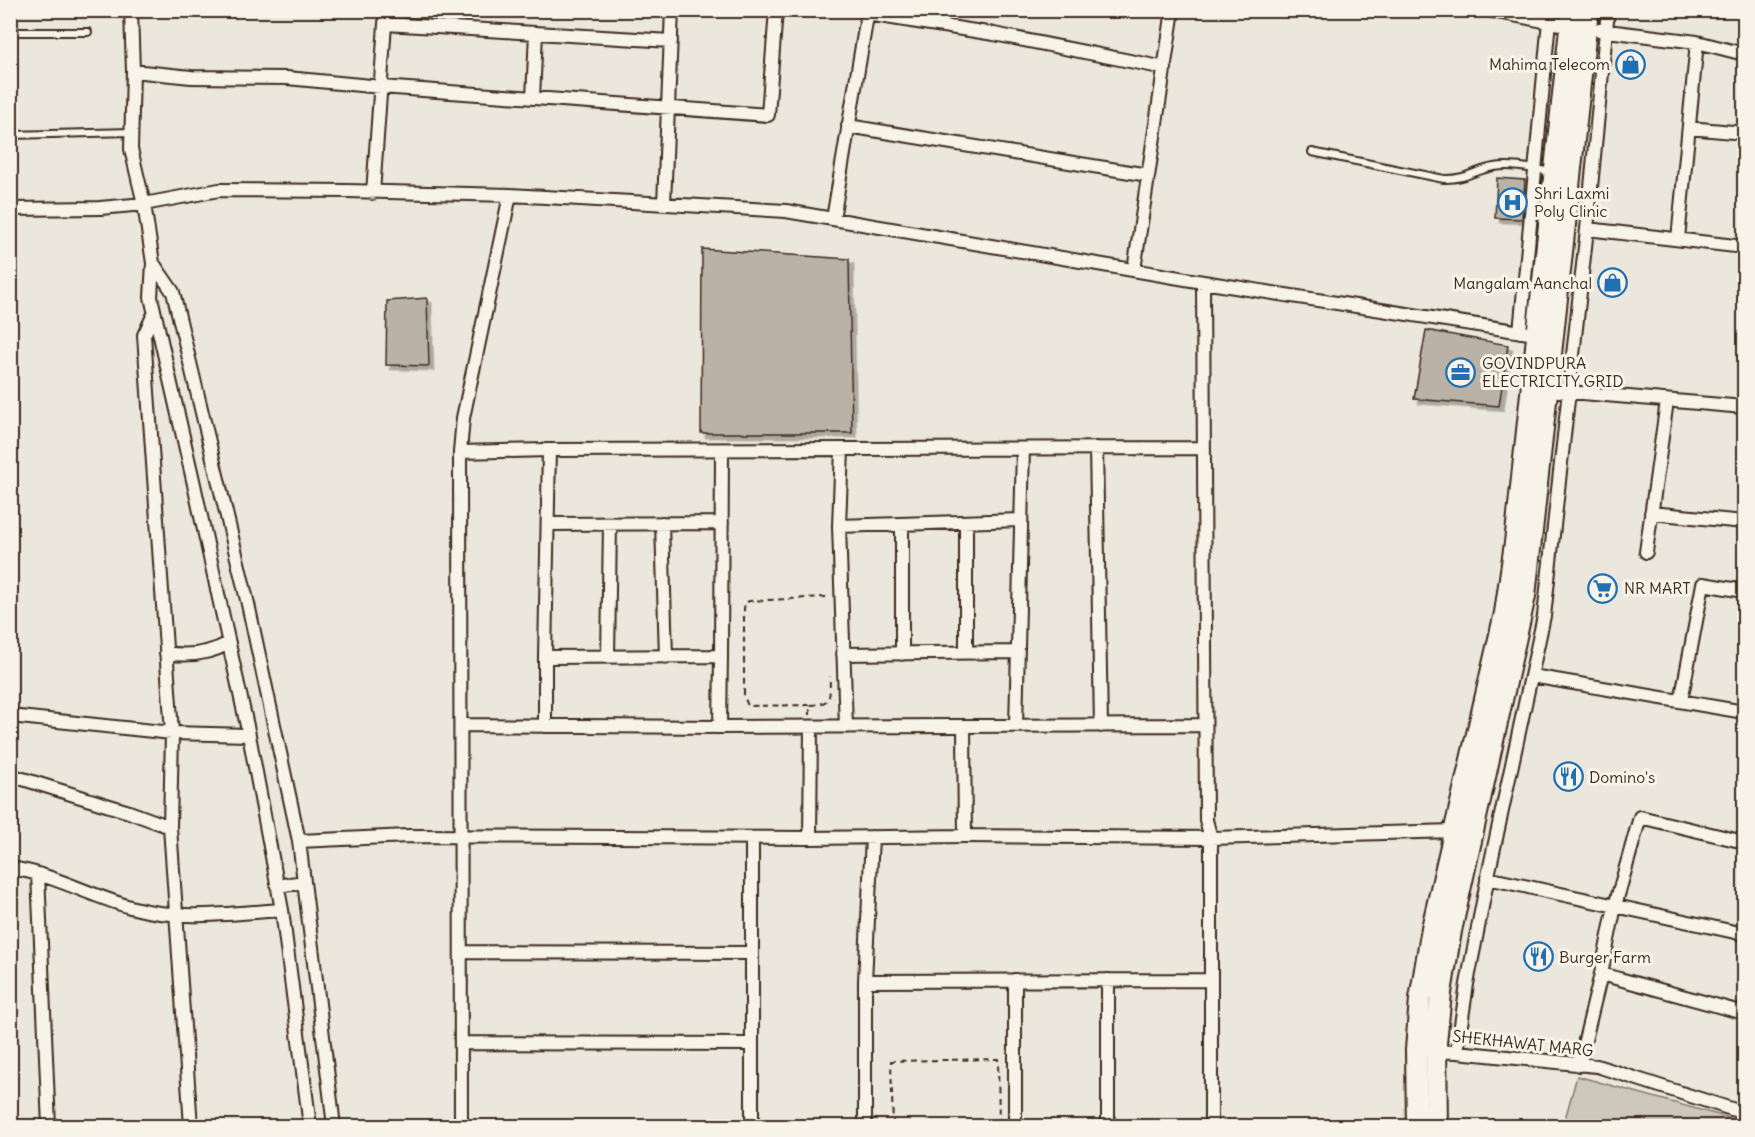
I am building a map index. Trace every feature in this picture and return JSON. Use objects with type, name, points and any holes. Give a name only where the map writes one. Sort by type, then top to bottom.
[{"type":"main road","points":[[1417,1126],[1416,1050],[1420,999],[1432,928],[1505,613],[1515,543],[1555,172],[1584,21]]},
{"type":"main road","points":[[1437,1126],[1436,1051],[1441,993],[1451,930],[1475,875],[1509,674],[1525,596],[1548,390],[1537,335],[1584,21]]},
{"type":"street","points":[[131,10],[132,149],[144,204],[153,263],[150,297],[249,735],[282,910],[310,1126]]},
{"type":"street","points":[[374,193],[386,10]]},
{"type":"street","points":[[664,204],[672,10]]},
{"type":"street","points":[[133,71],[191,77],[286,78],[768,115],[776,10]]},
{"type":"street","points":[[1134,270],[1173,10]]},
{"type":"street","points":[[1486,10],[1584,21],[1697,42],[1744,54]]},
{"type":"street","points":[[1584,21],[1608,10]]},
{"type":"street","points":[[833,219],[867,12],[994,34],[1165,68]]},
{"type":"street","points":[[10,209],[99,208],[144,204],[219,190],[510,195],[786,211],[1203,282],[1537,335],[1536,170],[1550,16]]},
{"type":"street","points":[[1457,1052],[1467,984],[1475,875],[1532,676],[1544,616],[1587,229],[1584,21]]},
{"type":"street","points":[[386,24],[670,41]]},
{"type":"street","points":[[533,98],[536,33]]},
{"type":"street","points":[[1678,239],[1697,42]]},
{"type":"street","points":[[849,126],[1148,175]]},
{"type":"street","points":[[1689,128],[1744,133]]},
{"type":"street","points":[[461,1126],[460,452],[463,418],[510,195]]},
{"type":"street","points":[[1587,229],[1744,247]]},
{"type":"street","points":[[153,263],[173,292],[248,604],[299,841],[334,1126]]},
{"type":"street","points":[[1203,282],[1206,820],[1211,838],[1211,1126]]},
{"type":"street","points":[[154,314],[144,335],[172,732],[170,827],[191,1126]]},
{"type":"street","points":[[1548,390],[1744,407]]},
{"type":"street","points":[[1646,552],[1667,401]]},
{"type":"street","points":[[1095,448],[1101,726]]},
{"type":"street","points":[[460,452],[1203,448]]},
{"type":"street","points":[[842,449],[839,526],[846,727]]},
{"type":"street","points":[[1016,726],[1023,449]]},
{"type":"street","points":[[544,726],[549,450]]},
{"type":"street","points":[[720,727],[722,450]]},
{"type":"street","points":[[1651,513],[1744,522]]},
{"type":"street","points":[[839,526],[1021,520]]},
{"type":"street","points":[[966,522],[966,653]]},
{"type":"street","points":[[662,523],[666,657]]},
{"type":"street","points":[[548,524],[722,523]]},
{"type":"street","points":[[609,657],[610,524]]},
{"type":"street","points":[[902,524],[903,654]]},
{"type":"street","points":[[1681,701],[1703,584],[1744,591]]},
{"type":"street","points":[[166,653],[198,655],[217,650],[229,642]]},
{"type":"street","points":[[843,654],[1018,652]]},
{"type":"street","points":[[546,657],[721,656]]},
{"type":"street","points":[[1532,676],[1744,711]]},
{"type":"street","points":[[10,716],[172,732],[249,735]]},
{"type":"street","points":[[460,726],[1205,725]]},
{"type":"street","points":[[964,726],[965,836]]},
{"type":"street","points":[[810,838],[811,727]]},
{"type":"street","points":[[10,775],[170,827]]},
{"type":"street","points":[[1579,1065],[1615,906],[1640,817],[1744,842]]},
{"type":"street","points":[[299,841],[408,836],[1211,838],[1454,831]]},
{"type":"street","points":[[865,1126],[865,981],[872,837]]},
{"type":"street","points":[[752,838],[752,1126]]},
{"type":"street","points":[[10,868],[38,874],[134,908],[176,916],[282,910]]},
{"type":"street","points":[[38,874],[49,1126]]},
{"type":"street","points":[[1475,875],[1744,934]]},
{"type":"street","points":[[277,886],[304,882]]},
{"type":"street","points":[[461,952],[752,953]]},
{"type":"street","points":[[1601,974],[1744,1013]]},
{"type":"street","points":[[1015,980],[1015,1126]]},
{"type":"street","points":[[1108,980],[1108,1126]]},
{"type":"street","points":[[865,981],[1211,980]]},
{"type":"street","points":[[461,1043],[752,1044]]},
{"type":"street","name":"SHEKHAWAT MARG","points":[[1416,1050],[1597,1066],[1744,1113]]},
{"type":"lane","points":[[10,32],[88,32]]},
{"type":"lane","points":[[10,135],[132,132]]},
{"type":"lane","points":[[1312,152],[1444,179],[1457,179],[1503,165],[1555,172]]},
{"type":"lane","points":[[1509,674],[1532,676]]},
{"type":"path","points":[[830,675],[829,698],[821,705],[748,706],[745,701],[745,603],[826,597],[830,600],[831,605]]},
{"type":"path","points":[[810,705],[811,727]]},
{"type":"path","points":[[893,1126],[891,1061],[998,1059],[999,1126]]},
{"type":"shaded area","points":[[1577,1076],[1744,1122],[1744,1126],[1563,1126]]},
{"type":"building","points":[[1497,178],[1525,180],[1522,219],[1495,218]]},
{"type":"building","points":[[702,249],[849,259],[852,433],[701,433]]},
{"type":"building","points":[[427,298],[429,366],[386,365],[387,301]]},
{"type":"building","name":"GOVINDPURA ELECTRICITY GRID","points":[[1426,330],[1508,345],[1499,406],[1414,399]]},
{"type":"place","name":"Mahima Telecom","points":[[1631,64]]},
{"type":"place","name":"Shri Laxmi Poly Clinic","points":[[1513,202]]},
{"type":"place","name":"Mangalam Aanchal","points":[[1613,283]]},
{"type":"place","name":"GOVINDPURA ELECTRICITY GRID","points":[[1461,372]]},
{"type":"place","name":"NR MART","points":[[1603,588]]},
{"type":"place","name":"Domino's","points":[[1568,777]]},
{"type":"place","name":"Burger Farm","points":[[1538,957]]}]
